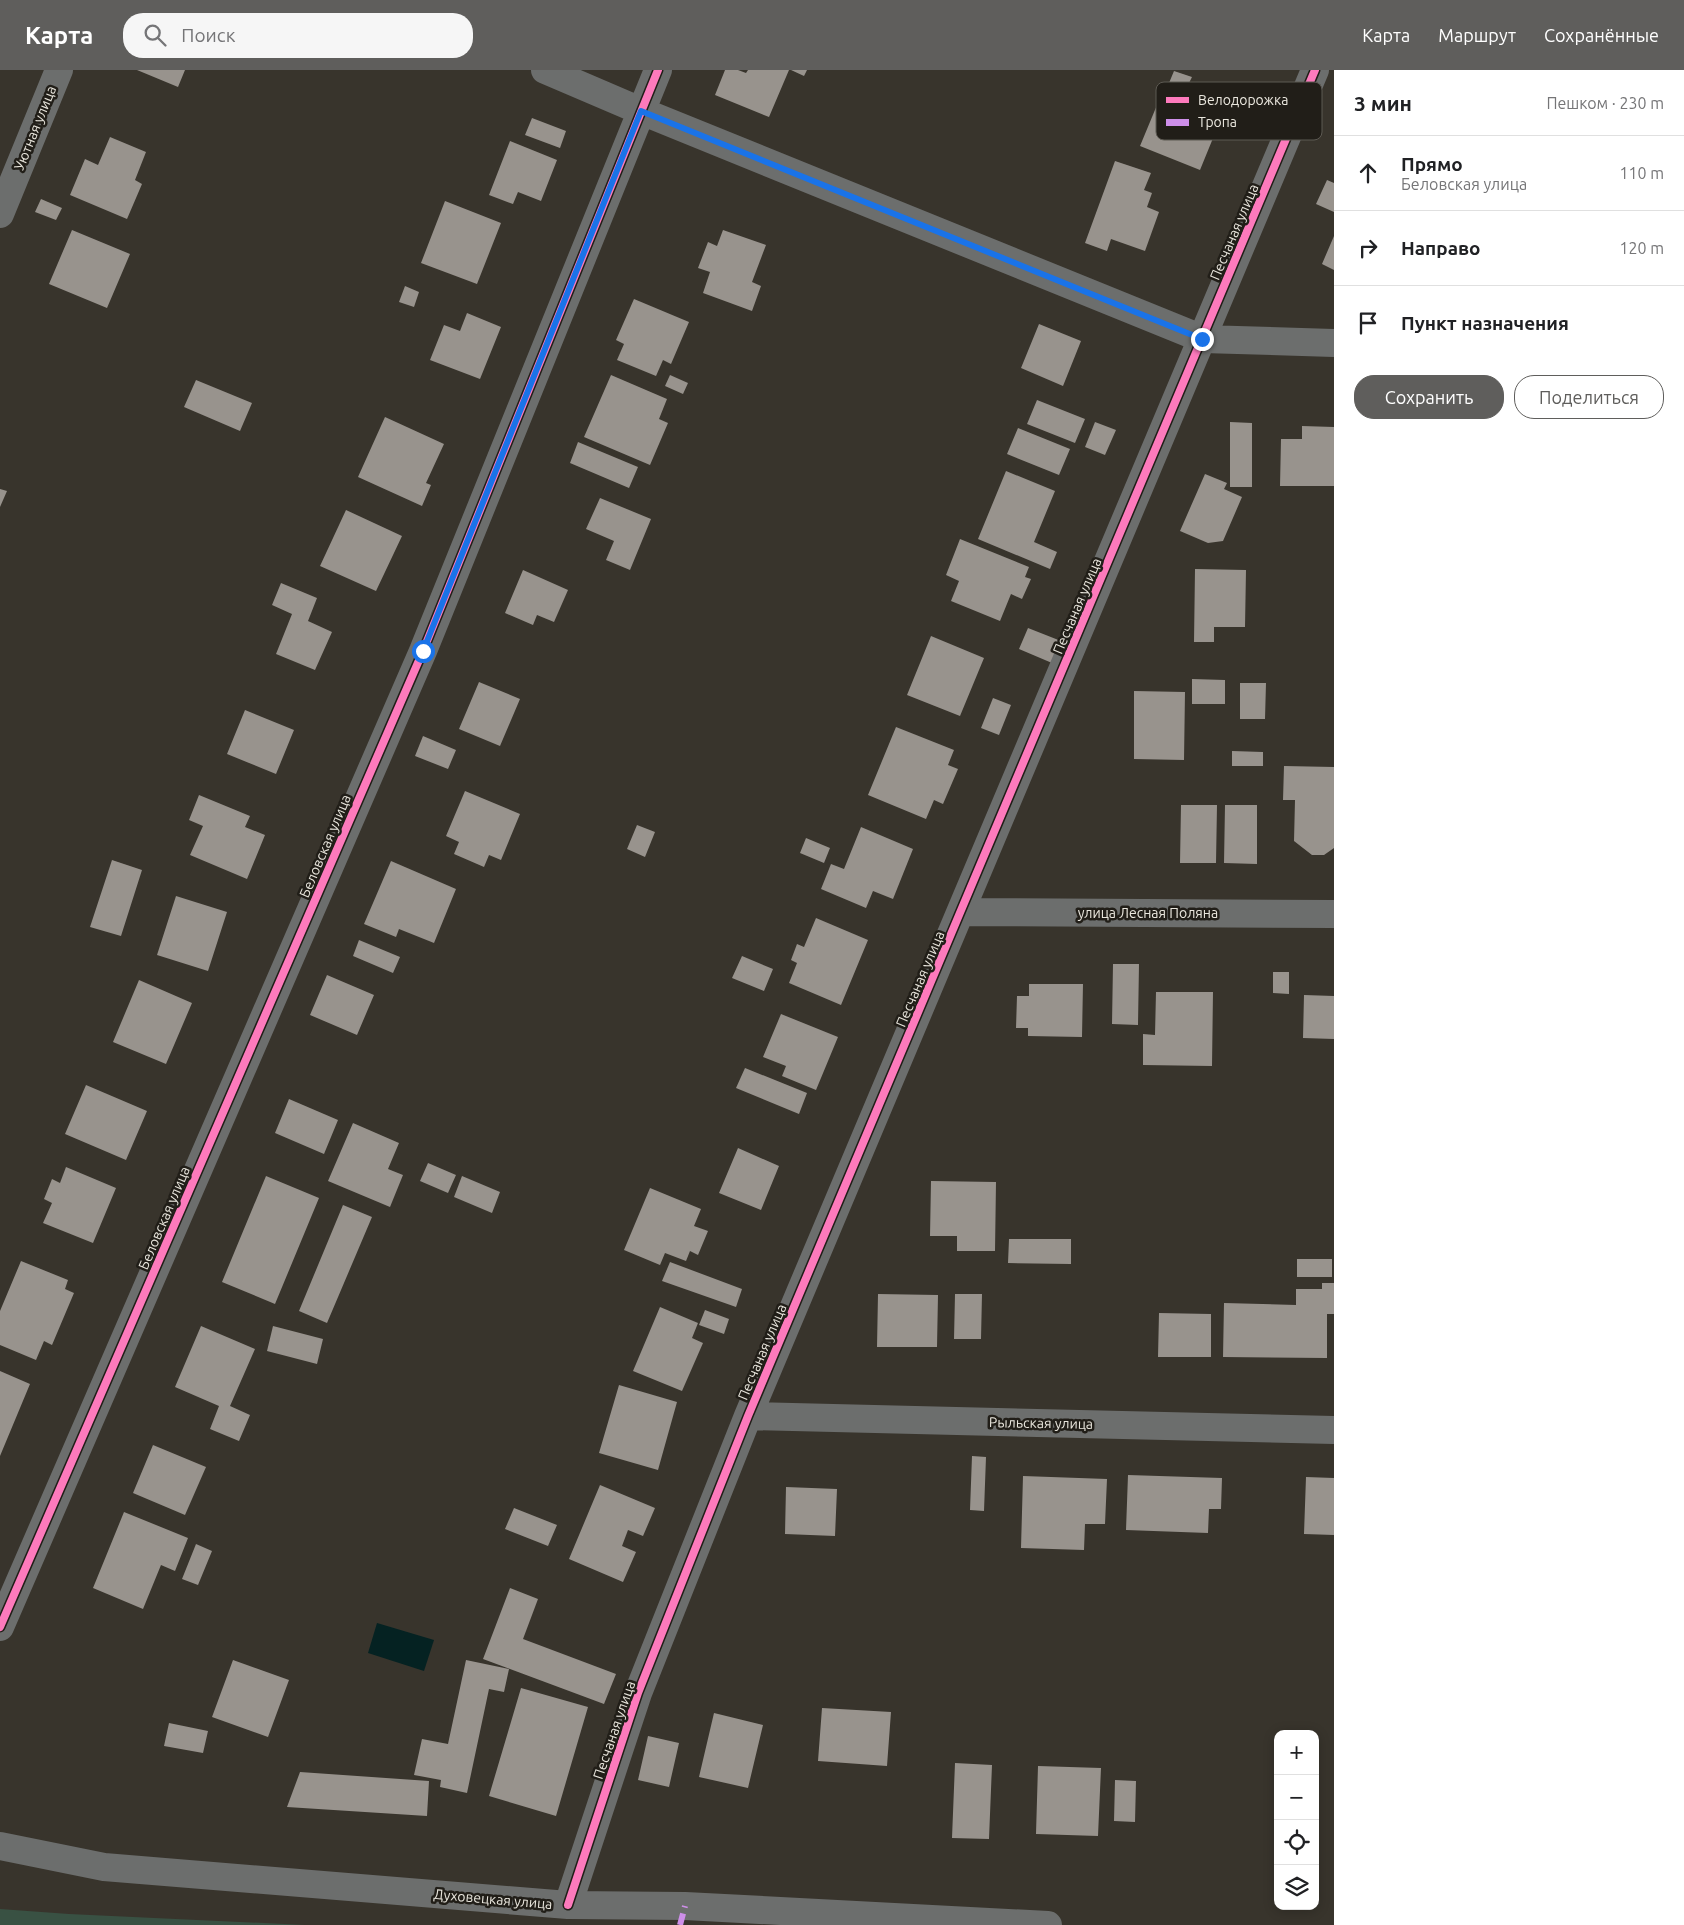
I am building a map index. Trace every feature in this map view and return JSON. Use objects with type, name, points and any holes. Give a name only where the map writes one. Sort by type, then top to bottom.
[{"type":"street","name":"Уютная улица","points":[[0,214],[59,70]]},
{"type":"street","points":[[545,70],[641,111],[1202,339],[1334,343]]},
{"type":"street","name":"Беловская улица","points":[[0,1627],[423,651],[658,70]]},
{"type":"street","name":"Песчаная улица","points":[[1309,82],[1314,70]]},
{"type":"street","name":"Песчаная улица","points":[[568,1905],[638,1693],[748,1416],[962,912],[1285,140]]},
{"type":"street","name":"улица Лесная Поляна","points":[[962,912],[1334,914]]},
{"type":"street","name":"Рыльская улица","points":[[748,1416],[1334,1430]]},
{"type":"street","name":"Духовецкая улица","points":[[0,1846],[104,1867],[568,1905],[684,1906],[1048,1925]]},
{"type":"green space","points":[[0,1909],[69,1914],[305,1925],[0,1925]]},
{"type":"water","points":[[377,1623],[434,1640],[424,1671],[368,1653]]},
{"type":"building","points":[[137,70],[185,70],[178,87]]},
{"type":"building","points":[[725,70],[738,70],[746,73],[748,70],[789,70],[769,117],[715,95]]},
{"type":"building","points":[[791,70],[807,70],[804,76]]},
{"type":"building","points":[[1174,71],[1192,77],[1190,82],[1169,82]]},
{"type":"building","points":[[1156,107],[1156,140],[1212,140],[1200,170],[1140,146]]},
{"type":"building","points":[[532,118],[566,131],[560,148],[525,135]]},
{"type":"building","points":[[110,137],[146,152],[135,180],[142,184],[127,219],[70,195],[85,159],[98,165]]},
{"type":"building","points":[[510,141],[557,160],[541,201],[518,192],[513,204],[489,195]]},
{"type":"building","points":[[1115,161],[1151,173],[1144,190],[1152,193],[1147,207],[1159,212],[1145,251],[1111,239],[1107,251],[1085,243]]},
{"type":"building","points":[[1327,180],[1334,183],[1334,212],[1316,204]]},
{"type":"building","points":[[41,199],[62,208],[56,220],[35,212]]},
{"type":"building","points":[[445,201],[501,223],[477,284],[421,263]]},
{"type":"building","points":[[72,230],[130,254],[107,308],[49,284]]},
{"type":"building","points":[[723,230],[766,245],[752,282],[761,286],[752,311],[703,293],[710,272],[698,268],[708,242],[717,246]]},
{"type":"building","points":[[1334,236],[1334,270],[1322,264]]},
{"type":"building","points":[[405,286],[419,292],[414,307],[399,302]]},
{"type":"building","points":[[634,299],[689,322],[671,364],[663,360],[656,376],[617,360],[624,344],[616,340]]},
{"type":"building","points":[[467,313],[501,327],[480,379],[430,360],[444,325],[460,331]]},
{"type":"building","points":[[1039,324],[1081,341],[1063,386],[1021,368]]},
{"type":"building","points":[[611,375],[667,399],[659,419],[668,423],[650,465],[584,437]]},
{"type":"building","points":[[670,375],[688,383],[683,394],[665,386]]},
{"type":"building","points":[[196,380],[252,403],[240,431],[184,407]]},
{"type":"building","points":[[1037,400],[1085,419],[1075,443],[1027,424]]},
{"type":"building","points":[[385,417],[444,444],[426,483],[431,485],[422,506],[358,477]]},
{"type":"building","points":[[1095,422],[1116,430],[1105,455],[1085,447]]},
{"type":"building","points":[[1230,422],[1252,423],[1252,487],[1230,487]]},
{"type":"building","points":[[1302,426],[1334,427],[1334,486],[1280,486],[1281,439],[1302,439]]},
{"type":"building","points":[[1018,428],[1070,449],[1059,475],[1007,454]]},
{"type":"building","points":[[578,442],[638,467],[629,488],[570,463]]},
{"type":"building","points":[[1006,471],[1055,491],[1034,542],[1057,552],[1050,569],[978,539]]},
{"type":"building","points":[[1205,474],[1227,483],[1224,489],[1242,497],[1223,541],[1208,543],[1180,531]]},
{"type":"building","points":[[0,489],[7,491],[0,507]]},
{"type":"building","points":[[600,498],[651,519],[630,570],[606,560],[614,541],[586,529]]},
{"type":"building","points":[[346,510],[402,536],[376,591],[320,566]]},
{"type":"building","points":[[960,539],[1029,567],[1025,577],[1031,579],[1022,599],[1011,594],[1000,621],[951,601],[959,581],[946,575]]},
{"type":"building","points":[[1195,569],[1246,570],[1245,627],[1214,627],[1214,642],[1194,642]]},
{"type":"building","points":[[523,570],[568,590],[554,622],[537,615],[533,625],[505,613]]},
{"type":"building","points":[[281,583],[317,598],[308,621],[332,632],[315,670],[276,654],[292,614],[272,605]]},
{"type":"building","points":[[1028,628],[1061,641],[1052,663],[1019,649]]},
{"type":"building","points":[[931,636],[984,658],[960,716],[907,695]]},
{"type":"building","points":[[1192,679],[1225,680],[1225,704],[1192,704]]},
{"type":"building","points":[[479,682],[520,699],[500,746],[459,729]]},
{"type":"building","points":[[1240,683],[1266,683],[1265,719],[1240,719]]},
{"type":"building","points":[[1134,691],[1185,692],[1184,760],[1134,759]]},
{"type":"building","points":[[993,698],[1011,705],[999,735],[981,728]]},
{"type":"building","points":[[245,710],[294,730],[276,774],[227,754]]},
{"type":"building","points":[[896,727],[954,750],[948,765],[958,769],[943,804],[934,800],[926,819],[868,795]]},
{"type":"building","points":[[423,736],[456,750],[448,769],[415,756]]},
{"type":"building","points":[[1232,751],[1263,752],[1263,766],[1232,766]]},
{"type":"building","points":[[1284,766],[1334,767],[1334,848],[1324,855],[1312,855],[1294,841],[1295,800],[1283,800]]},
{"type":"building","points":[[465,791],[520,814],[501,860],[489,855],[484,867],[454,854],[459,842],[446,836]]},
{"type":"building","points":[[199,795],[250,816],[245,827],[265,835],[247,879],[190,855],[203,826],[189,820]]},
{"type":"building","points":[[1181,805],[1217,805],[1216,863],[1180,863]]},
{"type":"building","points":[[1225,805],[1257,805],[1257,864],[1224,863]]},
{"type":"building","points":[[637,825],[655,832],[645,857],[627,849]]},
{"type":"building","points":[[861,827],[913,849],[893,899],[873,891],[866,908],[821,889],[831,864],[844,869]]},
{"type":"building","points":[[806,838],[830,848],[824,863],[800,853]]},
{"type":"building","points":[[112,860],[142,870],[121,936],[90,927]]},
{"type":"building","points":[[391,861],[456,889],[434,943],[399,929],[396,937],[364,924]]},
{"type":"building","points":[[176,896],[227,912],[208,971],[157,955]]},
{"type":"building","points":[[816,918],[868,940],[841,1005],[789,983],[797,963],[791,960],[797,944],[804,947]]},
{"type":"building","points":[[359,940],[400,957],[393,973],[353,956]]},
{"type":"building","points":[[742,956],[773,969],[764,991],[732,978]]},
{"type":"building","points":[[1113,964],[1139,964],[1138,1025],[1112,1024]]},
{"type":"building","points":[[1273,972],[1289,972],[1289,994],[1273,993]]},
{"type":"building","points":[[327,975],[374,995],[357,1035],[310,1015]]},
{"type":"building","points":[[139,980],[192,1003],[166,1064],[113,1042]]},
{"type":"building","points":[[1029,984],[1083,984],[1082,1037],[1028,1036],[1028,1028],[1016,1028],[1017,996],[1029,996]]},
{"type":"building","points":[[1156,992],[1213,992],[1212,1066],[1143,1065],[1143,1034],[1155,1035]]},
{"type":"building","points":[[1304,995],[1334,996],[1334,1039],[1303,1038]]},
{"type":"building","points":[[781,1014],[838,1037],[816,1090],[782,1076],[786,1066],[763,1057]]},
{"type":"building","points":[[745,1068],[807,1093],[799,1114],[736,1088]]},
{"type":"building","points":[[86,1085],[147,1111],[126,1160],[65,1134]]},
{"type":"building","points":[[289,1099],[338,1120],[324,1154],[275,1133]]},
{"type":"building","points":[[353,1123],[399,1143],[388,1169],[403,1175],[390,1207],[328,1181]]},
{"type":"building","points":[[738,1148],[779,1166],[761,1210],[719,1193]]},
{"type":"building","points":[[428,1163],[456,1175],[448,1193],[420,1181]]},
{"type":"building","points":[[66,1167],[116,1188],[93,1243],[43,1223],[52,1203],[44,1199],[52,1179],[60,1183]]},
{"type":"building","points":[[266,1176],[319,1198],[275,1304],[222,1282]]},
{"type":"building","points":[[462,1176],[500,1192],[492,1213],[454,1197]]},
{"type":"building","points":[[931,1181],[996,1182],[995,1251],[957,1251],[957,1236],[930,1236]]},
{"type":"building","points":[[650,1188],[701,1209],[694,1226],[708,1231],[698,1255],[690,1251],[686,1261],[665,1253],[660,1265],[624,1250]]},
{"type":"building","points":[[343,1205],[372,1217],[327,1323],[299,1311]]},
{"type":"building","points":[[1009,1239],[1071,1239],[1071,1264],[1008,1263]]},
{"type":"building","points":[[1297,1259],[1332,1259],[1332,1277],[1297,1277]]},
{"type":"building","points":[[21,1261],[68,1280],[65,1289],[74,1293],[52,1345],[44,1341],[36,1360],[0,1345],[0,1311]]},
{"type":"building","points":[[670,1262],[742,1289],[736,1307],[662,1281]]},
{"type":"building","points":[[1322,1283],[1334,1283],[1334,1314],[1327,1314],[1327,1358],[1223,1357],[1224,1303],[1296,1305],[1296,1289],[1322,1289]]},
{"type":"building","points":[[878,1294],[938,1295],[937,1347],[877,1347]]},
{"type":"building","points":[[955,1294],[982,1294],[981,1339],[954,1339]]},
{"type":"building","points":[[660,1307],[698,1323],[692,1338],[703,1343],[682,1391],[633,1371]]},
{"type":"building","points":[[705,1310],[729,1319],[724,1334],[699,1325]]},
{"type":"building","points":[[1159,1313],[1211,1314],[1211,1357],[1158,1357]]},
{"type":"building","points":[[201,1326],[255,1349],[230,1406],[250,1415],[239,1441],[210,1429],[219,1406],[175,1387]]},
{"type":"building","points":[[273,1326],[323,1339],[317,1364],[267,1351]]},
{"type":"building","points":[[0,1371],[30,1384],[0,1456]]},
{"type":"building","points":[[619,1385],[677,1402],[658,1470],[599,1453]]},
{"type":"building","points":[[153,1445],[206,1467],[185,1515],[133,1493]]},
{"type":"building","points":[[972,1456],[986,1457],[984,1511],[970,1510]]},
{"type":"building","points":[[1128,1475],[1222,1478],[1221,1509],[1209,1509],[1208,1533],[1126,1530]]},
{"type":"building","points":[[1023,1476],[1107,1479],[1105,1524],[1085,1524],[1084,1550],[1021,1548]]},
{"type":"building","points":[[1306,1477],[1334,1478],[1334,1535],[1304,1534]]},
{"type":"building","points":[[600,1485],[655,1508],[643,1536],[628,1530],[622,1546],[636,1552],[623,1582],[569,1559]]},
{"type":"building","points":[[786,1487],[837,1489],[835,1536],[785,1534]]},
{"type":"building","points":[[514,1508],[557,1525],[548,1546],[505,1529]]},
{"type":"building","points":[[124,1512],[188,1538],[175,1571],[161,1565],[143,1609],[93,1588]]},
{"type":"building","points":[[196,1544],[212,1551],[198,1585],[182,1579]]},
{"type":"building","points":[[510,1588],[538,1599],[523,1639],[616,1674],[604,1704],[483,1659]]},
{"type":"building","points":[[233,1660],[289,1680],[268,1737],[212,1717]]},
{"type":"building","points":[[466,1660],[509,1669],[504,1692],[489,1689],[467,1793],[440,1787],[441,1780],[414,1775],[422,1739],[448,1744]]},
{"type":"building","points":[[521,1688],[588,1707],[556,1816],[489,1796]]},
{"type":"building","points":[[822,1708],[891,1712],[887,1766],[818,1761]]},
{"type":"building","points":[[714,1713],[763,1725],[748,1788],[699,1777]]},
{"type":"building","points":[[169,1723],[208,1731],[203,1753],[164,1746]]},
{"type":"building","points":[[648,1736],[679,1743],[669,1787],[638,1780]]},
{"type":"building","points":[[955,1763],[992,1765],[989,1839],[952,1838]]},
{"type":"building","points":[[1038,1766],[1101,1768],[1098,1836],[1036,1834]]},
{"type":"building","points":[[300,1772],[429,1781],[427,1816],[287,1807]]},
{"type":"building","points":[[1115,1780],[1136,1781],[1135,1822],[1114,1821]]},
{"type":"marked path","points":[[680,1925],[685,1906]]},
{"type":"cycle path","points":[[0,1627],[423,651],[658,70]]},
{"type":"cycle path","points":[[1310,82],[1315,70]]},
{"type":"cycle path","points":[[568,1905],[638,1693],[748,1416],[1286,140]]},
{"type":"route","points":[[423,651],[641,111],[1202,339]]}]
